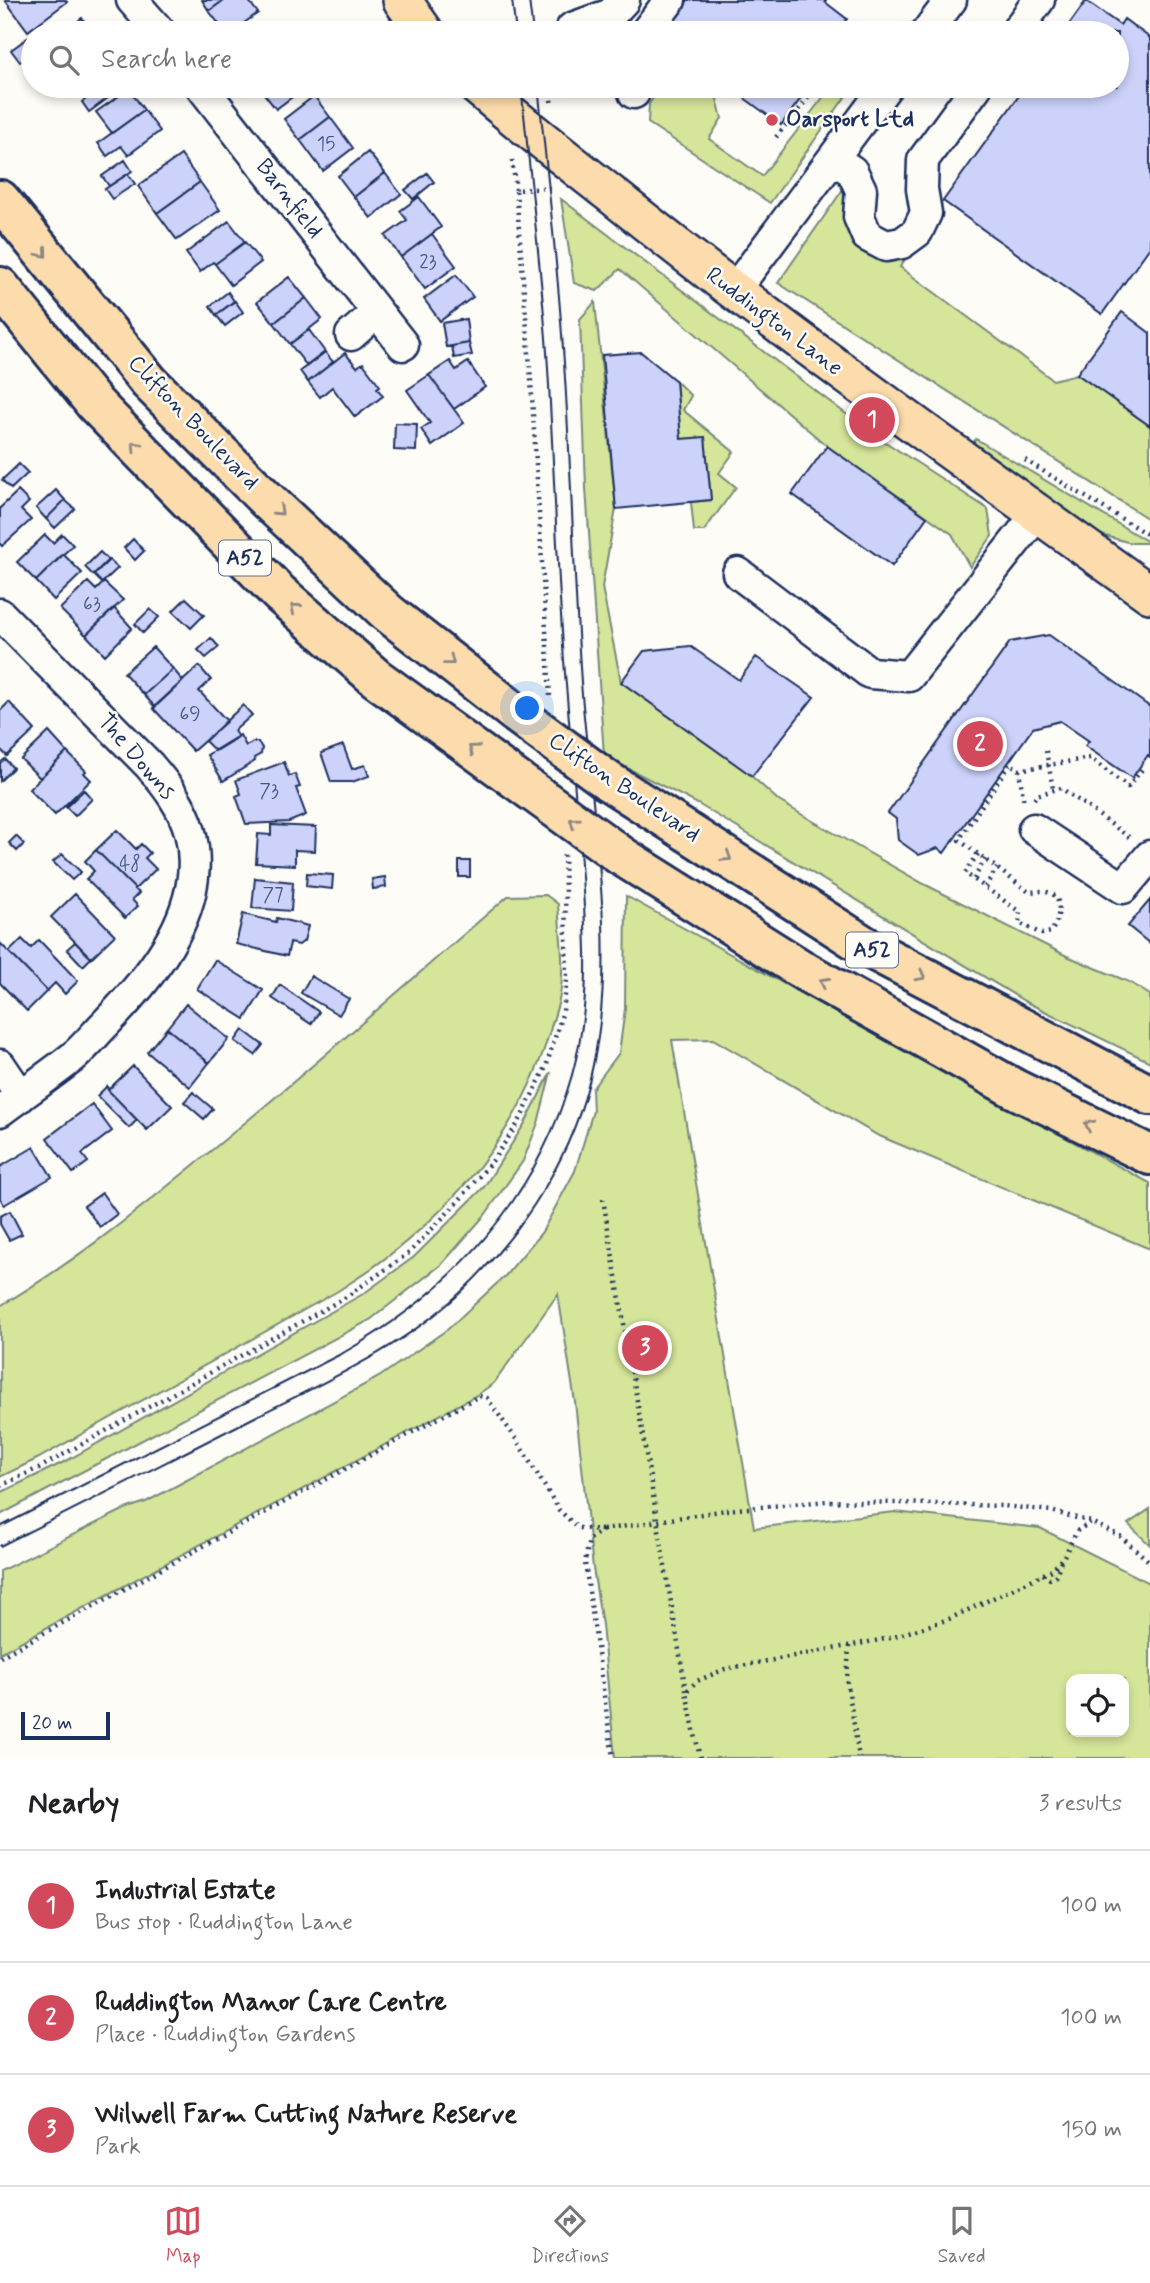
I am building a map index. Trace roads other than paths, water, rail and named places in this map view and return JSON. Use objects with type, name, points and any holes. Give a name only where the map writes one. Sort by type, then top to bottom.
[{"type":"highway","name":"Clifton Boulevard","points":[[0,200],[149,382],[268,501],[388,613],[517,714],[608,781],[865,946],[1150,1095]]},
{"type":"highway","name":"A52","points":[[0,287],[96,404],[279,593],[376,678],[620,855],[816,978],[1015,1089],[1150,1155]]},
{"type":"main road","points":[[402,0],[417,21]]},
{"type":"main road","name":"Ruddington Lane","points":[[491,98],[733,292],[1150,594]]},
{"type":"street","points":[[132,0],[150,21]]},
{"type":"street","points":[[590,21],[611,14],[624,0]]},
{"type":"street","points":[[654,21],[670,0]]},
{"type":"street","points":[[1024,21],[1039,0]]},
{"type":"street","points":[[933,21],[944,2]]},
{"type":"street","name":"Barnfield","points":[[210,98],[403,345]]},
{"type":"street","points":[[733,292],[878,98]]},
{"type":"street","points":[[833,159],[852,171],[861,190],[859,217],[867,236],[886,246],[902,243],[918,232],[926,214],[922,189],[923,160],[968,98]]},
{"type":"street","points":[[351,335],[377,312]]},
{"type":"street","points":[[738,573],[870,673],[909,676],[1038,513]]},
{"type":"street","name":"The Downs","points":[[0,614],[167,786],[186,820],[193,855],[190,897],[178,927],[153,969],[75,1056],[10,1103]]},
{"type":"street","points":[[1034,829],[1123,888],[1142,848]]},
{"type":"street","points":[[0,1065],[10,1103]]},
{"type":"tram line","points":[[512,0],[515,21]]},
{"type":"tram line","points":[[529,0],[532,21]]},
{"type":"tram line","points":[[0,1527],[343,1353],[420,1301],[455,1270],[486,1237],[537,1162],[557,1120],[579,1047],[585,991],[586,936],[562,631],[546,338],[522,98]]},
{"type":"tram line","points":[[0,1546],[336,1376],[413,1331],[460,1293],[506,1244],[544,1189],[574,1129],[593,1065],[600,1019],[603,923],[581,682],[560,304],[539,98]]},
{"type":"place","name":"Oarsport Ltd","points":[[772,120]]},
{"type":"place","name":"Industrial Estate","points":[[872,420]]},
{"type":"place","name":"Ruddington Manor Care Centre","points":[[980,744]]},
{"type":"place","name":"Wilwell Farm Cutting Nature Reserve","points":[[645,1348]]}]
